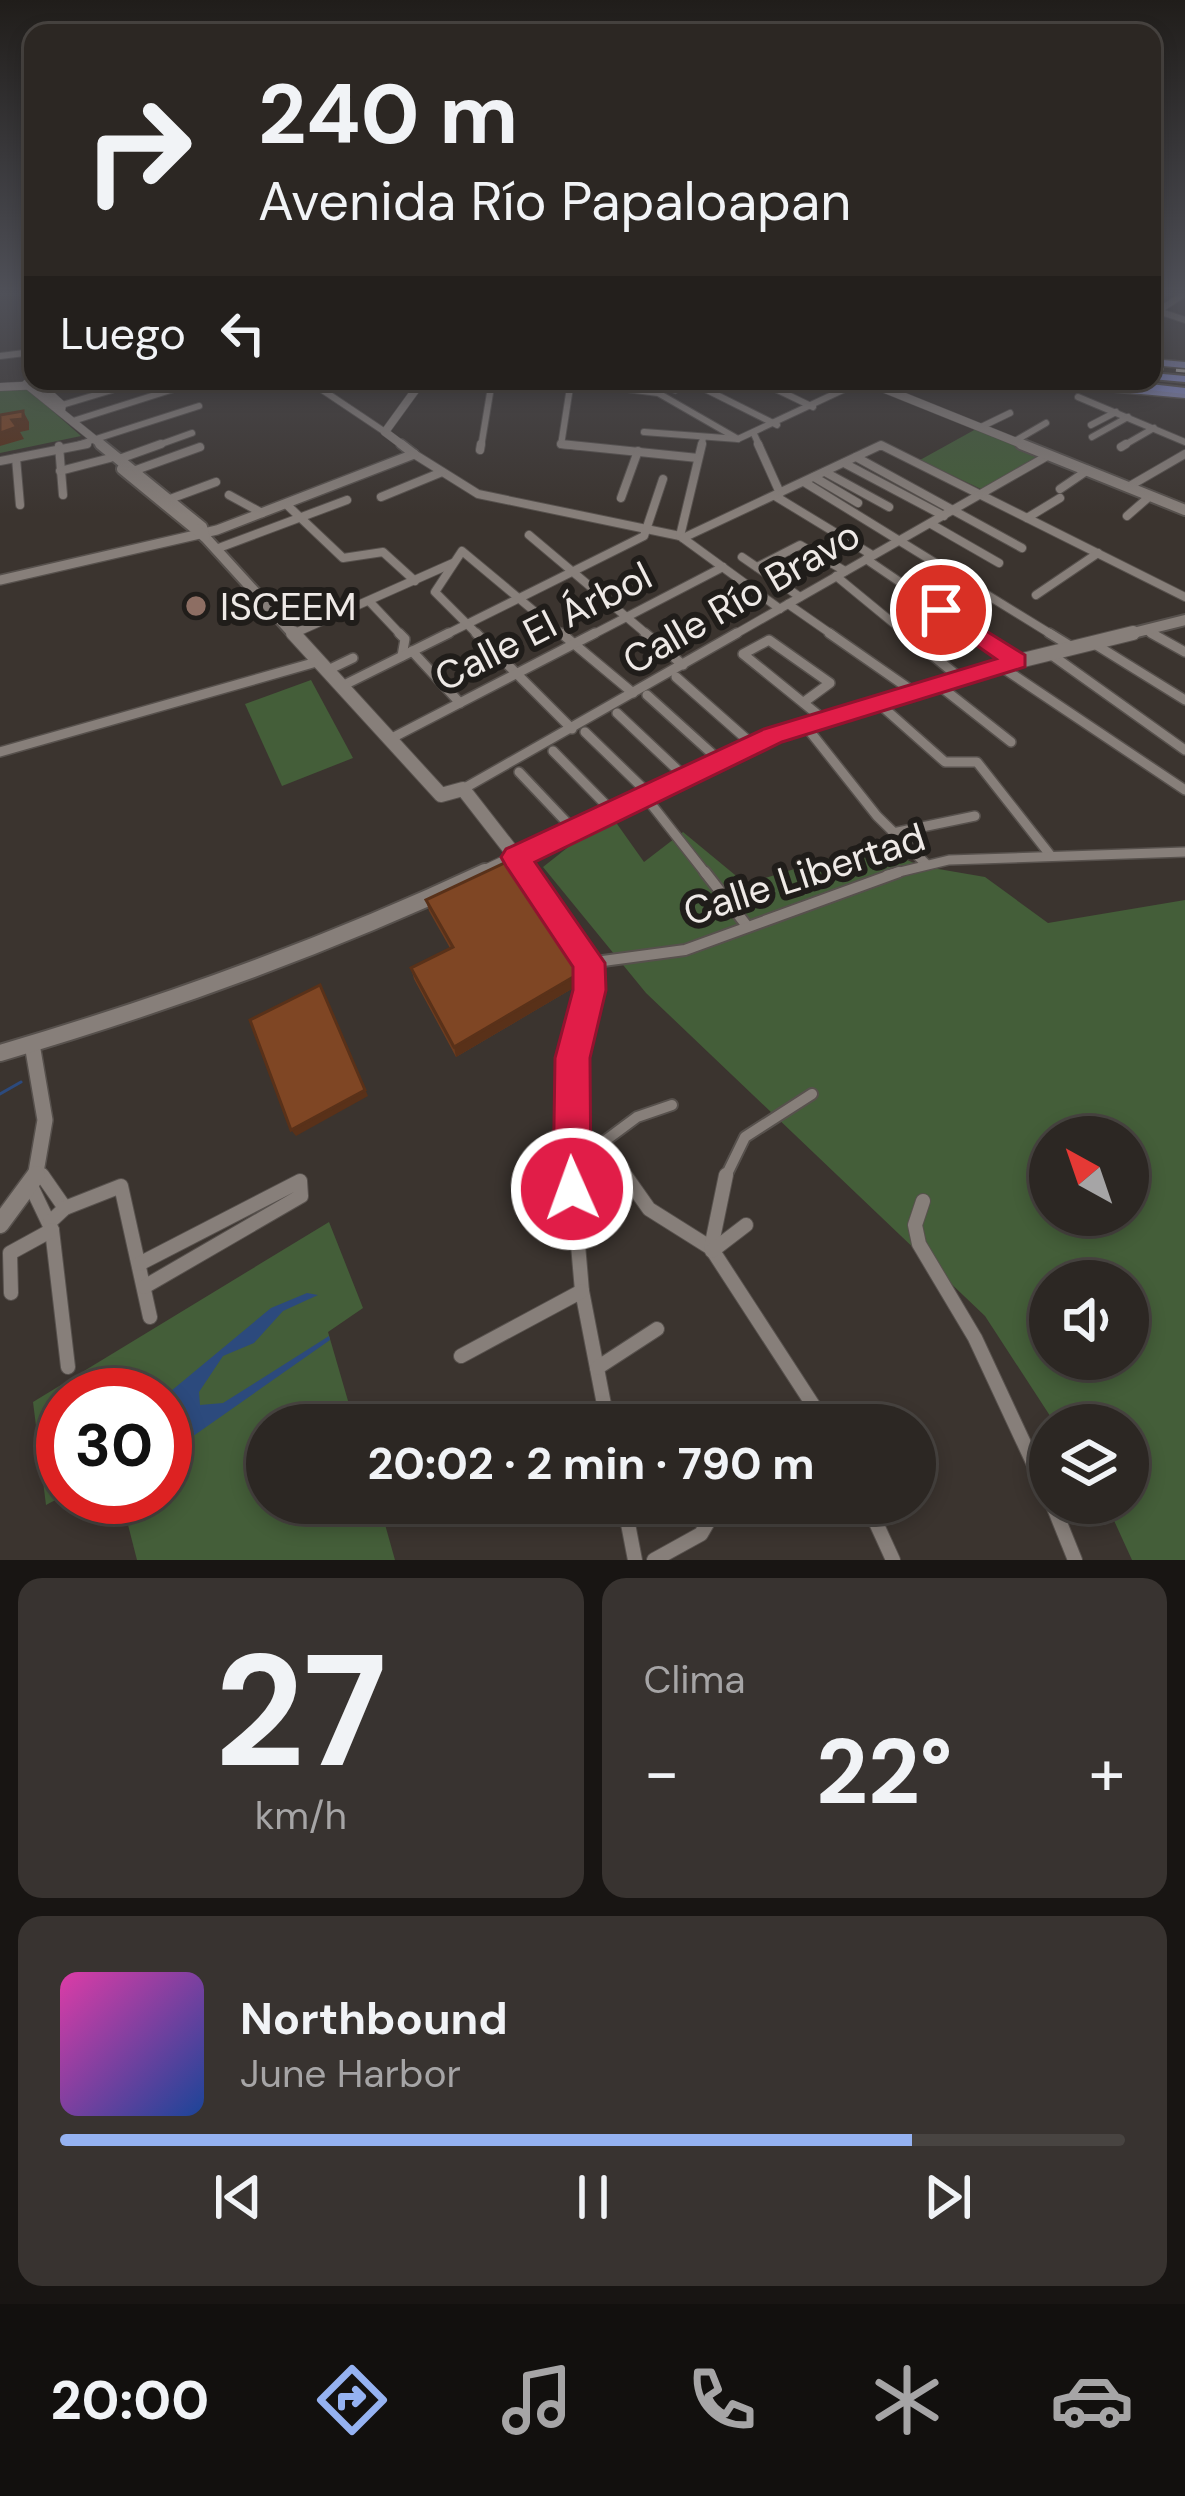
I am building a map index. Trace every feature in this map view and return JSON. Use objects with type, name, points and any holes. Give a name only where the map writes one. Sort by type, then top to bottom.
[{"type":"main road","points":[[35,390],[62,408],[206,537]]},
{"type":"main road","points":[[887,390],[1185,510]]},
{"type":"main road","points":[[116,458],[170,499],[441,795],[463,789],[516,857]]},
{"type":"main road","points":[[0,1052],[204,992],[370,926],[714,761],[804,724],[999,665],[1182,623]]},
{"type":"street","points":[[62,408],[112,390]]},
{"type":"street","points":[[73,421],[170,390]]},
{"type":"street","points":[[322,390],[474,493],[682,537],[910,690]]},
{"type":"street","points":[[385,432],[415,390]]},
{"type":"street","points":[[480,451],[490,390]]},
{"type":"street","points":[[568,390],[560,443],[698,458]]},
{"type":"street","points":[[637,390],[663,395],[738,439]]},
{"type":"street","points":[[715,390],[777,425]]},
{"type":"street","points":[[778,390],[813,407]]},
{"type":"street","points":[[644,432],[738,439],[846,390]]},
{"type":"street","points":[[1078,397],[1185,442]]},
{"type":"street","points":[[0,458],[59,447],[199,406]]},
{"type":"street","points":[[981,427],[1010,412]]},
{"type":"street","points":[[1091,425],[1116,412]]},
{"type":"street","points":[[1092,437],[1128,417]]},
{"type":"street","points":[[1015,441],[1046,423]]},
{"type":"street","points":[[1016,425],[1031,431]]},
{"type":"street","points":[[1121,447],[1154,428]]},
{"type":"street","points":[[60,471],[192,434]]},
{"type":"street","points":[[754,434],[777,494],[1016,661]]},
{"type":"street","points":[[682,537],[703,439]]},
{"type":"street","points":[[682,537],[881,445],[1185,597]]},
{"type":"street","points":[[0,458],[59,447]]},
{"type":"street","points":[[59,447],[63,495]]},
{"type":"street","points":[[136,470],[200,447]]},
{"type":"street","points":[[621,498],[638,452]]},
{"type":"street","points":[[206,537],[415,454]]},
{"type":"street","points":[[1128,487],[1185,454]]},
{"type":"street","name":"Calle Río Bravo","points":[[463,789],[1049,455]]},
{"type":"street","points":[[856,457],[1022,548]]},
{"type":"street","points":[[16,458],[20,505]]},
{"type":"street","points":[[844,463],[944,516]]},
{"type":"street","points":[[1028,518],[1088,470]]},
{"type":"street","points":[[381,497],[442,472]]},
{"type":"street","points":[[826,472],[889,507]]},
{"type":"street","points":[[814,477],[858,503]]},
{"type":"street","points":[[342,686],[649,530],[663,479]]},
{"type":"street","points":[[170,499],[217,482]]},
{"type":"street","points":[[803,482],[1072,647]]},
{"type":"street","points":[[229,494],[262,514]]},
{"type":"street","points":[[1127,516],[1150,496]]},
{"type":"street","points":[[0,580],[206,537],[347,500]]},
{"type":"street","points":[[286,504],[340,557],[350,560],[383,552],[415,581]]},
{"type":"street","points":[[931,524],[999,563]]},
{"type":"street","points":[[529,535],[683,665]]},
{"type":"street","points":[[757,567],[802,544],[959,677]]},
{"type":"street","points":[[572,728],[436,592],[461,551],[633,693]]},
{"type":"street","points":[[1036,595],[1098,553]]},
{"type":"street","points":[[742,557],[800,597]]},
{"type":"street","points":[[295,633],[453,563]]},
{"type":"street","name":"Calle El Árbol","points":[[390,739],[723,567]]},
{"type":"street","points":[[370,601],[405,639],[407,654],[460,703]]},
{"type":"street","points":[[1146,630],[1185,652]]},
{"type":"street","points":[[804,702],[830,682],[769,640],[743,655],[821,718]]},
{"type":"street","points":[[1092,643],[1185,700]]},
{"type":"street","points":[[1049,653],[1185,750]]},
{"type":"street","points":[[0,752],[353,658]]},
{"type":"street","points":[[999,665],[1185,790]]},
{"type":"street","points":[[676,677],[749,745]]},
{"type":"street","points":[[936,683],[1011,742]]},
{"type":"street","points":[[647,694],[714,761]]},
{"type":"street","points":[[875,701],[945,762],[977,763],[1051,856]]},
{"type":"street","points":[[616,713],[680,777]]},
{"type":"street","points":[[804,724],[893,833],[926,865]]},
{"type":"street","points":[[585,732],[644,795],[747,926]]},
{"type":"street","points":[[554,751],[608,812]]},
{"type":"street","points":[[519,772],[569,831]]},
{"type":"street","points":[[893,833],[975,816]]},
{"type":"street","name":"Calle Libertad","points":[[589,963],[670,953],[926,865],[1185,852]]},
{"type":"street","points":[[516,857],[589,963],[590,990],[573,1058],[571,1123],[582,1291],[604,1404]]},
{"type":"street","points":[[0,1224],[37,1181],[48,1143],[32,1044]]},
{"type":"street","points":[[711,1250],[732,1150],[756,1122],[812,1094]]},
{"type":"street","points":[[602,1143],[637,1117],[672,1105]]},
{"type":"street","points":[[571,1123],[602,1143],[649,1209],[711,1250],[812,1404]]},
{"type":"street","points":[[139,1264],[295,1179],[300,1181],[301,1196],[144,1287]]},
{"type":"street","points":[[37,1181],[65,1208]]},
{"type":"street","points":[[37,1181],[48,1221],[68,1367]]},
{"type":"street","points":[[11,1293],[10,1253],[65,1208],[121,1186],[150,1317]]},
{"type":"street","points":[[923,1201],[915,1225],[919,1244],[975,1337],[1029,1454]]},
{"type":"street","points":[[16,1208],[48,1221]]},
{"type":"street","points":[[711,1250],[746,1225]]},
{"type":"street","points":[[461,1356],[582,1291]]},
{"type":"street","points":[[597,1368],[657,1329]]},
{"type":"street","points":[[628,1524],[635,1560]]},
{"type":"street","points":[[654,1560],[701,1534],[707,1524]]},
{"type":"street","points":[[877,1524],[893,1560]]},
{"type":"street","points":[[1061,1524],[1076,1560]]},
{"type":"green space","points":[[23,385],[81,436],[0,453],[0,389]]},
{"type":"green space","points":[[976,429],[1042,455],[983,490],[920,460]]},
{"type":"green space","points":[[311,680],[353,758],[282,786],[245,704]]},
{"type":"green space","points":[[610,814],[644,862],[683,832],[746,884],[872,845],[921,866],[985,877],[1048,923],[1185,900],[1185,1560],[1132,1560],[1116,1524],[1149,1524],[1149,1404],[1042,1404],[985,1316],[646,993],[543,867]]},
{"type":"green space","points":[[329,1222],[363,1308],[328,1332],[349,1404],[246,1404],[246,1524],[385,1524],[395,1560],[137,1560],[128,1524],[192,1524],[192,1368],[89,1368]]},
{"type":"water","points":[[307,1293],[318,1295],[283,1311],[254,1343],[223,1356],[199,1392],[200,1405],[223,1403],[329,1336],[330,1340],[192,1437],[192,1374],[271,1308]]},
{"type":"building","points":[[23,411],[23,419],[12,420],[17,427],[0,433],[0,415]]},
{"type":"building","points":[[513,859],[578,956],[580,973],[454,1047],[411,968],[453,947],[426,900]]},
{"type":"building","points":[[320,985],[365,1090],[291,1130],[250,1020]]},
{"type":"waterway","points":[[0,1094],[21,1082]]},
{"type":"railway","points":[[1161,369],[1185,371]]},
{"type":"place","name":"ISCEEM","points":[[196,606]]},
{"type":"route","points":[[572,1189],[573,1058],[590,990],[589,963],[516,857],[773,735],[1016,661],[941,610]]}]
